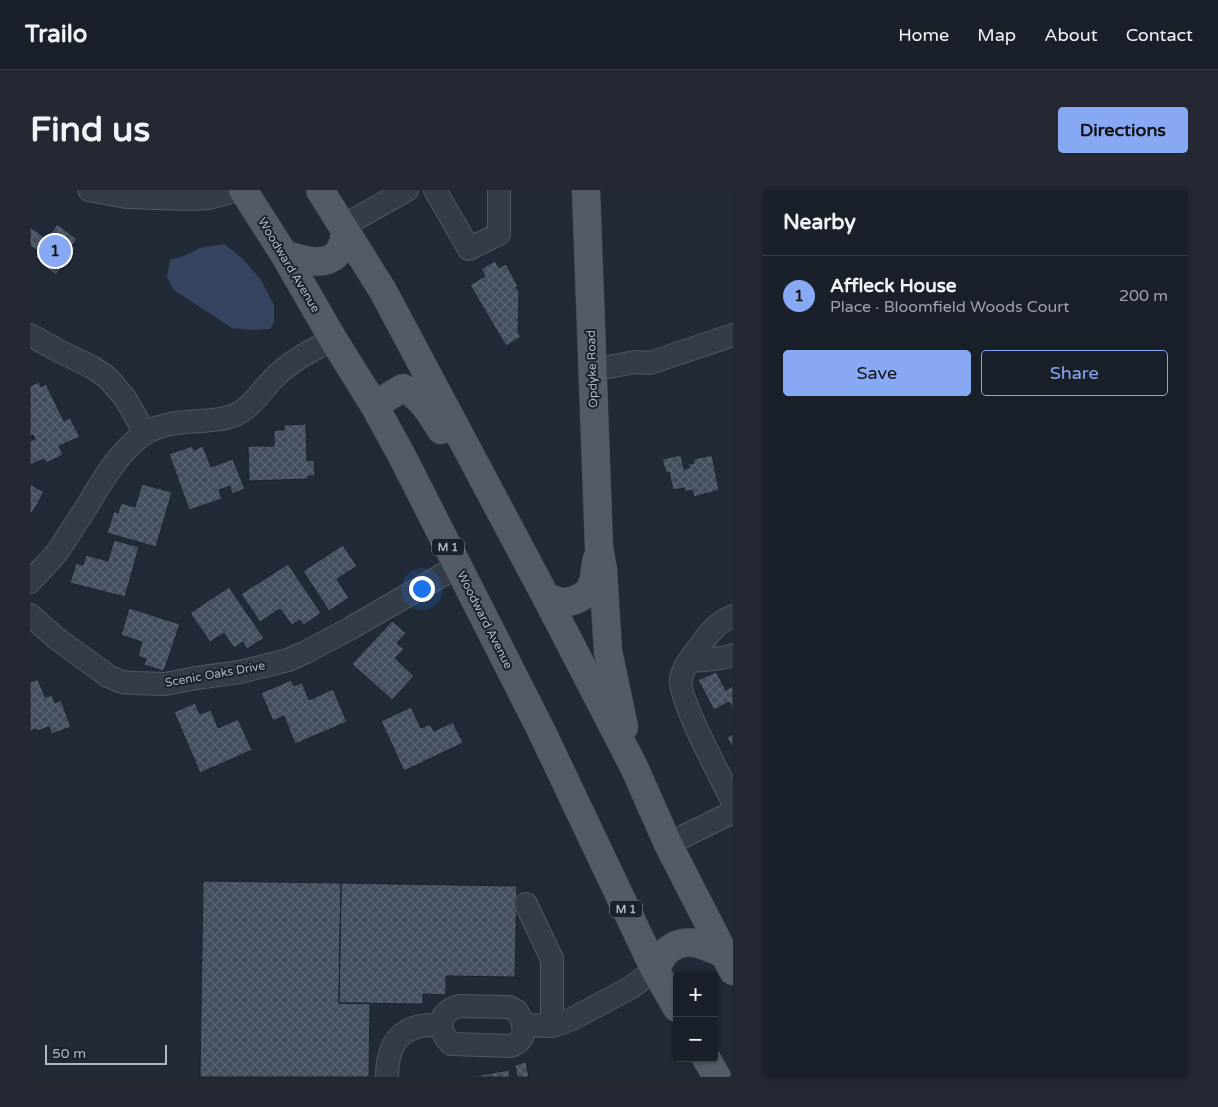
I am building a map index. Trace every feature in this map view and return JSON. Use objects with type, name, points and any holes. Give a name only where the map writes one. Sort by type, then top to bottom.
[{"type":"main road","name":"Woodward Avenue","points":[[244,190],[374,405],[406,465],[541,730],[655,970],[673,1001]]},
{"type":"main road","points":[[320,190],[383,291],[519,545],[634,767],[668,844],[728,963]]},
{"type":"main road","name":"Opdyke Road","points":[[586,190],[599,547],[603,570],[608,651],[634,767]]},
{"type":"main road","points":[[284,254],[315,262],[328,260],[339,252],[344,242],[344,228]]},
{"type":"main road","points":[[374,405],[403,388],[412,392],[426,407],[519,545]]},
{"type":"main road","name":"Opdyke Road","points":[[546,597],[561,602],[572,601],[588,592],[592,583],[599,547]]},
{"type":"main road","points":[[655,970],[664,954],[675,945],[689,942],[701,943],[728,963]]},
{"type":"main road","points":[[708,1062],[717,1077]]},
{"type":"street","points":[[89,190],[126,197],[187,199],[209,198],[238,190]]},
{"type":"street","points":[[344,228],[407,190]]},
{"type":"street","points":[[435,190],[469,250],[499,234],[499,190]]},
{"type":"street","points":[[30,335],[92,367],[108,378],[125,398],[145,432]]},
{"type":"street","points":[[592,370],[635,362],[650,363],[733,335]]},
{"type":"street","points":[[30,582],[57,552],[104,478],[134,442],[145,432],[176,423],[214,420],[236,415],[261,394],[282,370],[333,339]]},
{"type":"street","name":"Scenic Oaks Drive","points":[[30,615],[56,638],[108,676],[134,683],[165,684],[255,669],[298,656],[351,628],[458,566]]},
{"type":"street","points":[[733,616],[718,624],[689,661],[680,684],[683,696],[698,730],[733,802]]},
{"type":"street","points":[[689,661],[718,659],[733,655]]},
{"type":"street","points":[[668,844],[733,812]]},
{"type":"street","points":[[526,904],[552,959],[552,1026]]},
{"type":"street","points":[[524,1025],[552,1026],[572,1019],[630,988],[655,970]]},
{"type":"street","points":[[468,1006],[510,1007],[517,1010],[524,1025],[522,1036],[518,1042],[510,1046],[450,1044],[444,1037],[441,1025],[443,1016],[450,1009],[468,1006]]},
{"type":"street","points":[[387,1077],[389,1054],[402,1034],[421,1026],[441,1025]]},
{"type":"water","points":[[224,244],[243,259],[261,280],[274,305],[274,322],[270,329],[232,328],[174,290],[167,277],[170,260],[200,248]]},
{"type":"building","points":[[57,224],[77,239],[72,246],[75,249],[56,275],[35,257],[39,252],[30,246],[30,227],[47,239]]},
{"type":"building","points":[[495,261],[499,268],[506,264],[518,286],[516,287],[519,292],[518,332],[521,337],[506,346],[470,285],[485,276],[481,269]]},
{"type":"building","points":[[39,382],[41,387],[46,384],[64,421],[70,418],[80,437],[59,446],[63,455],[46,463],[44,459],[30,465],[30,441],[35,439],[33,435],[30,437],[30,386]]},
{"type":"building","points":[[306,424],[307,461],[314,460],[315,476],[308,476],[308,479],[249,481],[248,446],[274,446],[274,430],[284,430],[284,425]]},
{"type":"building","points":[[192,446],[194,450],[203,446],[211,467],[233,459],[245,489],[232,494],[230,486],[219,490],[222,499],[189,510],[169,454]]},
{"type":"building","points":[[681,455],[684,469],[689,468],[688,464],[694,463],[694,459],[712,455],[719,490],[694,497],[692,490],[685,492],[684,488],[673,490],[669,472],[666,473],[662,459]]},
{"type":"building","points":[[30,484],[44,492],[32,513],[30,512]]},
{"type":"building","points":[[142,484],[172,492],[156,547],[107,533],[114,511],[118,513],[121,503],[135,507]]},
{"type":"building","points":[[114,540],[139,547],[125,597],[70,583],[76,563],[83,565],[86,555],[108,561]]},
{"type":"building","points":[[343,545],[357,566],[337,579],[349,598],[329,611],[303,571]]},
{"type":"building","points":[[288,564],[321,613],[304,625],[300,620],[292,625],[280,609],[260,622],[241,594]]},
{"type":"building","points":[[229,587],[264,638],[247,649],[243,642],[234,648],[224,633],[210,642],[190,613]]},
{"type":"building","points":[[129,608],[180,624],[164,671],[144,665],[146,659],[138,656],[142,642],[121,635]]},
{"type":"building","points":[[392,621],[406,633],[397,643],[404,649],[395,658],[414,676],[392,700],[352,664]]},
{"type":"building","points":[[716,672],[726,690],[733,686],[733,710],[729,702],[714,710],[698,680]]},
{"type":"building","points":[[38,679],[45,697],[52,695],[55,703],[61,700],[71,727],[52,734],[49,727],[30,731],[30,682]]},
{"type":"building","points":[[291,680],[294,686],[302,682],[309,700],[333,689],[347,722],[295,744],[284,716],[273,721],[261,693]]},
{"type":"building","points":[[195,703],[200,714],[211,710],[218,728],[238,719],[252,750],[200,773],[174,712]]},
{"type":"building","points":[[411,707],[421,728],[430,724],[434,731],[453,722],[463,743],[404,771],[381,721]]},
{"type":"building","points":[[733,734],[733,748],[727,737]]},
{"type":"building","points":[[203,881],[341,883],[339,1003],[370,1003],[369,1077],[200,1077]]},
{"type":"building","points":[[341,883],[517,886],[515,977],[446,976],[446,995],[423,994],[423,1004],[339,1003]]},
{"type":"building","points":[[526,1062],[529,1077],[517,1077],[515,1065]]},
{"type":"building","points":[[509,1070],[510,1077],[469,1077]]},
{"type":"place","name":"Affleck House","points":[[55,251]]}]
